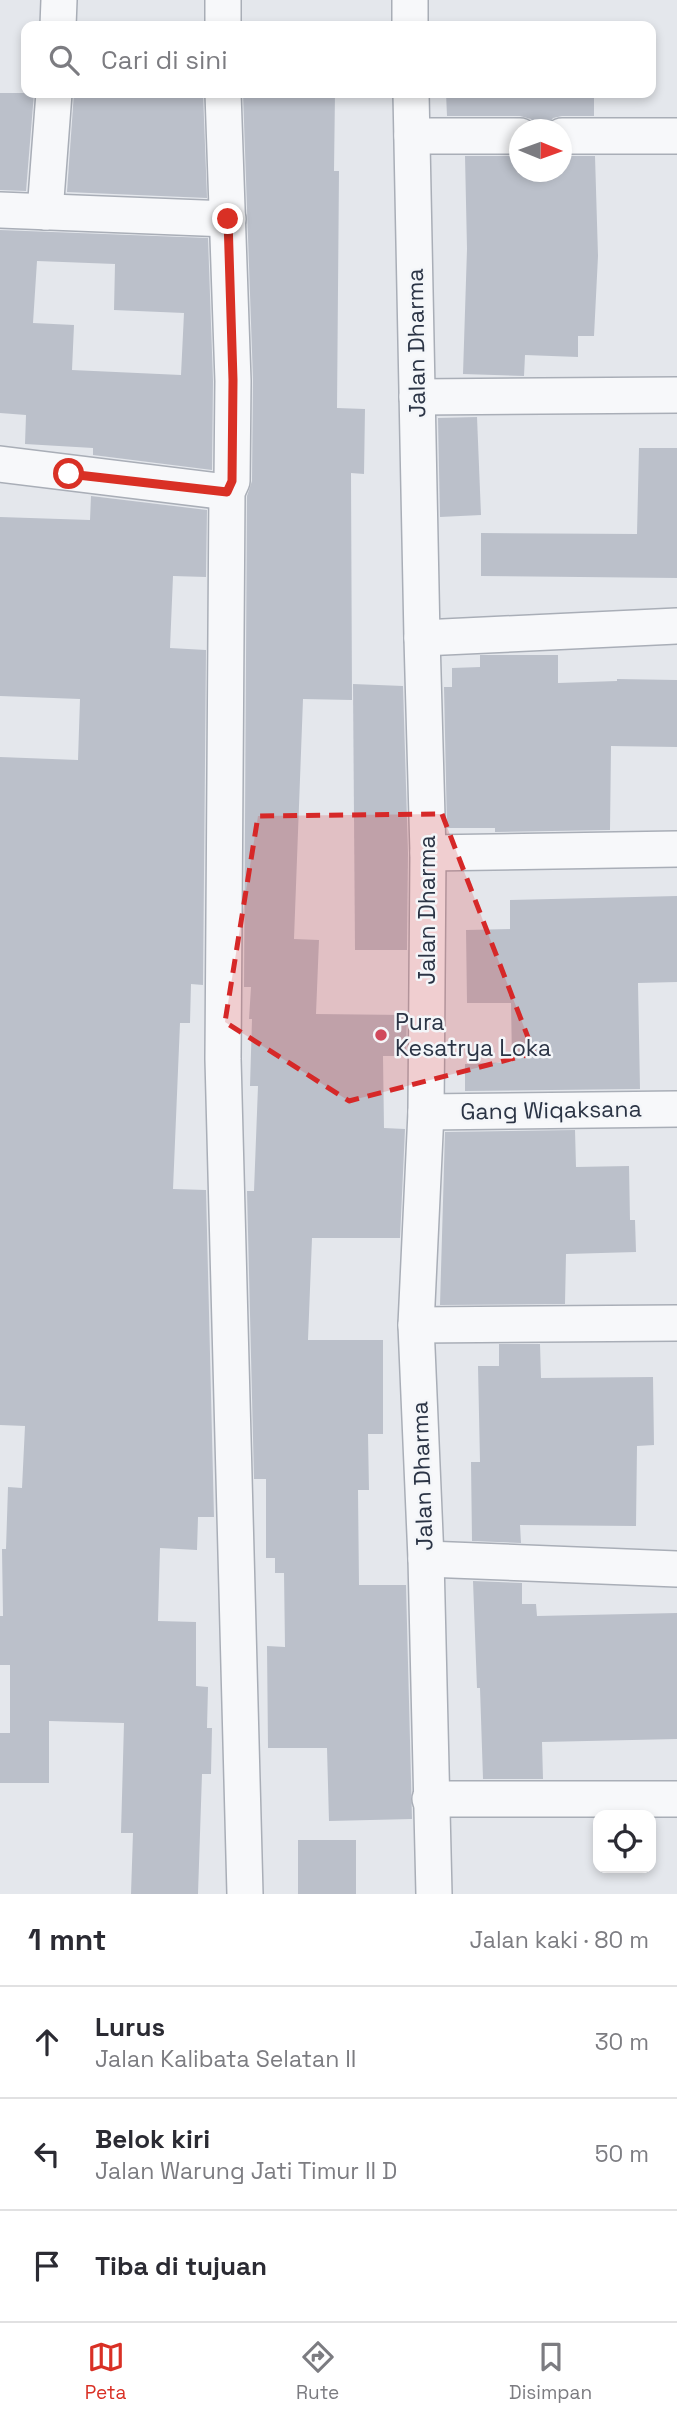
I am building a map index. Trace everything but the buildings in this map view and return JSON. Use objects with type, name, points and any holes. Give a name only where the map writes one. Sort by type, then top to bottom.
[{"type":"street","points":[[58,21],[59,0]]},
{"type":"street","points":[[223,0],[223,21]]},
{"type":"street","points":[[410,0],[410,21]]},
{"type":"street","points":[[45,212],[54,98]]},
{"type":"street","points":[[223,98],[233,405],[232,481],[227,492],[223,1059],[245,1894]]},
{"type":"street","name":"Jalan Dharma","points":[[411,98],[428,853],[426,1112],[416,1325],[426,1559],[434,1894]]},
{"type":"street","points":[[412,136],[509,136]]},
{"type":"street","points":[[572,136],[677,136]]},
{"type":"street","points":[[0,210],[228,219]]},
{"type":"street","points":[[417,397],[677,395]]},
{"type":"street","points":[[0,464],[227,492]]},
{"type":"street","points":[[422,638],[677,626]]},
{"type":"street","points":[[428,853],[677,849]]},
{"type":"street","name":"Gang Wiqaksana","points":[[426,1112],[677,1109]]},
{"type":"street","points":[[416,1325],[677,1323]]},
{"type":"street","points":[[426,1559],[677,1569]]},
{"type":"street","points":[[430,1799],[677,1800]]},
{"type":"highlighted area","points":[[442,814],[534,1053],[349,1101],[225,1022],[258,816]]},
{"type":"place","name":"Pura Kesatrya Loka","points":[[381,1035]]},
{"type":"route","points":[[69,474],[227,492],[232,481],[233,380],[228,219]]}]
